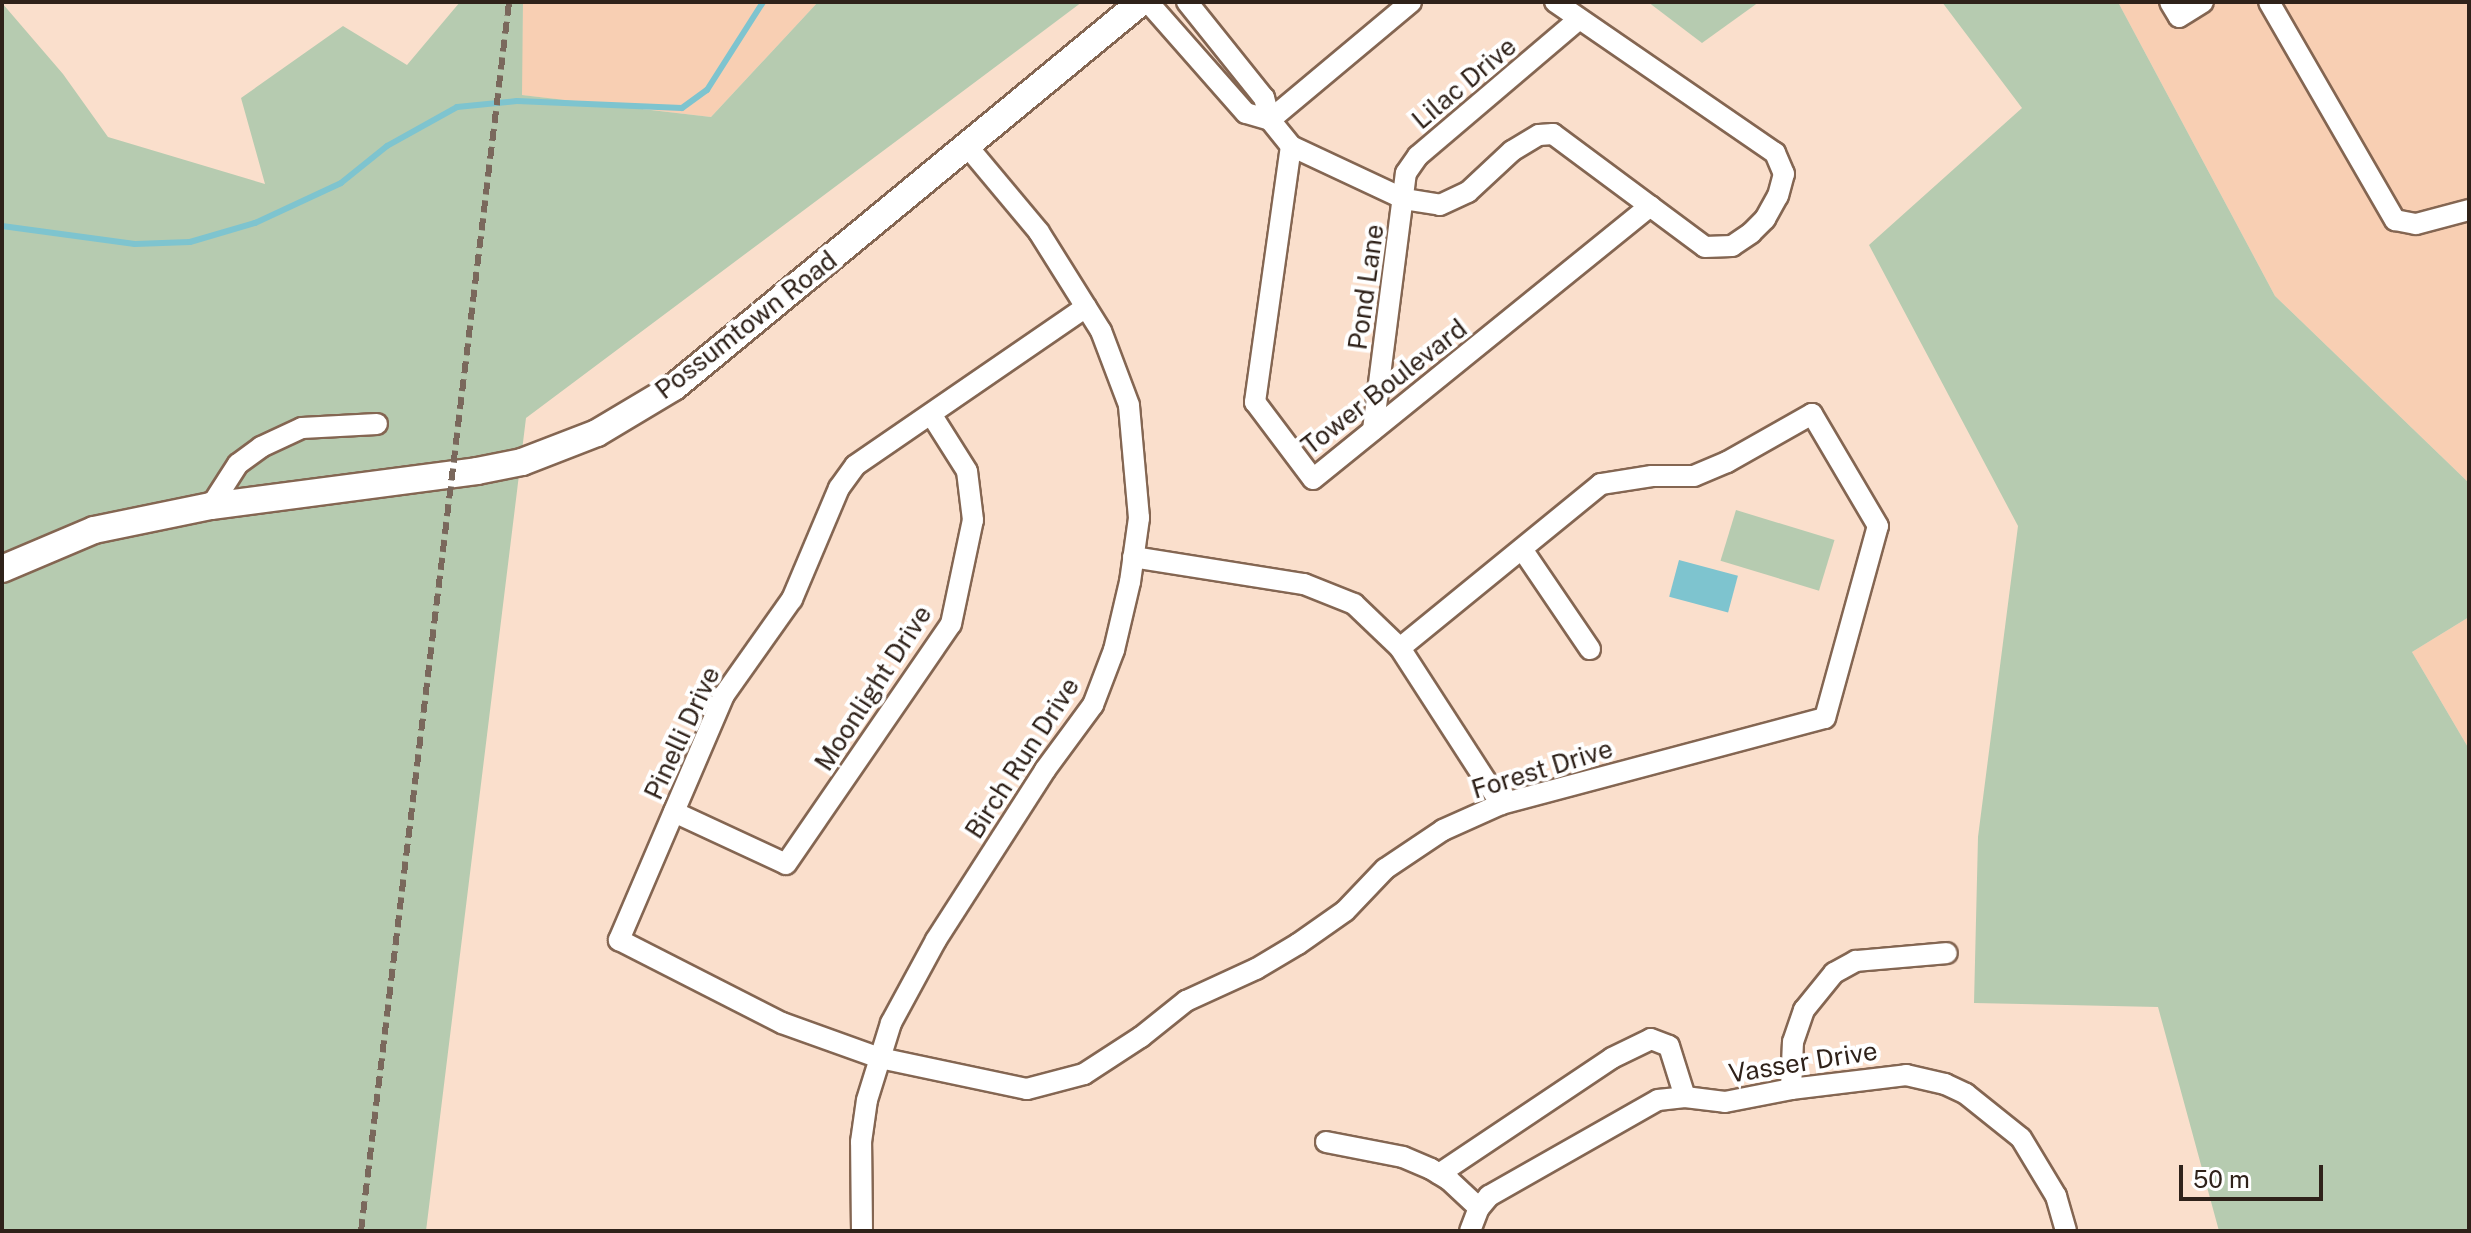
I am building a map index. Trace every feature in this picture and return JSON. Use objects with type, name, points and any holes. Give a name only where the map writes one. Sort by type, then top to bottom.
[{"type":"main road","name":"Possumtown Road","points":[[2,569],[94,530],[211,506],[477,471],[522,462],[597,433],[674,387],[1141,2]]},
{"type":"street","points":[[1148,2],[1246,113],[1270,120]]},
{"type":"street","points":[[1187,2],[1264,98],[1270,120],[1291,146],[1404,199],[1440,205],[1468,192],[1512,151],[1539,135],[1553,134],[1705,247],[1732,246],[1765,219],[1784,174],[1775,153],[1555,2]]},
{"type":"street","points":[[1270,120],[1411,2]]},
{"type":"street","points":[[2170,2],[2179,17],[2203,2]]},
{"type":"street","points":[[2269,2],[2395,220],[2416,224],[2469,210]]},
{"type":"street","name":"Lilac Drive","points":[[1404,199],[1406,173],[1418,156],[1579,19]]},
{"type":"street","name":"Birch Run Drive","points":[[862,1231],[861,1142],[867,1100],[891,1023],[936,940],[1045,770],[1093,705],[1114,650],[1139,518],[1129,405],[1101,331],[1039,232],[967,146]]},
{"type":"street","name":"Tower Boulevard","points":[[1291,146],[1255,402],[1313,479],[1650,206]]},
{"type":"street","name":"Pond Lane","points":[[1373,430],[1404,199]]},
{"type":"street","name":"Pinelli Drive","points":[[880,1058],[782,1023],[619,940],[724,695],[792,599],[839,488],[855,466],[1086,307]]},
{"type":"street","name":"Moonlight Drive","points":[[674,812],[786,864],[951,624],[973,520],[967,471],[931,414]]},
{"type":"street","name":"Forest Drive","points":[[880,1058],[1027,1089],[1084,1074],[1141,1037],[1186,1001],[1256,969],[1298,944],[1345,911],[1385,869],[1443,830],[1501,804],[1825,718],[1878,526],[1812,414],[1727,462],[1694,476],[1652,476],[1601,484],[1522,549]]},
{"type":"street","points":[[211,506],[238,464],[261,447],[302,428],[377,424]]},
{"type":"street","points":[[1400,648],[1522,549],[1590,649]]},
{"type":"street","points":[[1133,557],[1304,584],[1354,604],[1400,648],[1501,804]]},
{"type":"street","points":[[1791,1089],[1793,1042],[1804,1010],[1834,973],[1856,961],[1947,953]]},
{"type":"street","points":[[1439,1174],[1612,1058],[1651,1039],[1669,1046],[1685,1097]]},
{"type":"street","name":"Vasser Drive","points":[[1479,1208],[1489,1196],[1642,1107],[1685,1097],[1725,1102],[1791,1089],[1906,1075],[1945,1084],[1966,1094],[2021,1138],[2056,1196],[2066,1231]]},
{"type":"street","points":[[1326,1142],[1403,1157],[1439,1174],[1479,1208],[1470,1231]]},
{"type":"shaded area","points":[[523,2],[818,2],[711,117],[521,95]]},
{"type":"shaded area","points":[[2118,2],[2469,2],[2469,483],[2275,296]]},
{"type":"shaded area","points":[[2469,617],[2469,749],[2412,652]]},
{"type":"green space","points":[[460,2],[523,2],[522,95],[711,117],[818,2],[1082,2],[526,418],[426,1231],[2,1231],[2,3],[63,74],[108,137],[265,184],[241,98],[343,26],[407,65]]},
{"type":"green space","points":[[1648,2],[1759,2],[1702,43]]},
{"type":"green space","points":[[1942,2],[2118,2],[2275,296],[2469,483],[2469,617],[2412,652],[2469,749],[2469,1231],[2219,1231],[2158,1007],[1974,1003],[1978,837],[2018,526],[1869,245],[2022,108]]},
{"type":"green space","points":[[1736,510],[1834,540],[1819,591],[1721,561]]},
{"type":"water","points":[[1679,560],[1738,576],[1728,612],[1669,597]]},
{"type":"waterway","points":[[2,226],[135,244],[190,242],[255,223],[341,183],[387,146],[457,107],[517,101],[682,108],[707,90],[763,2]]},
{"type":"railway","points":[[361,1231],[509,2]]}]
